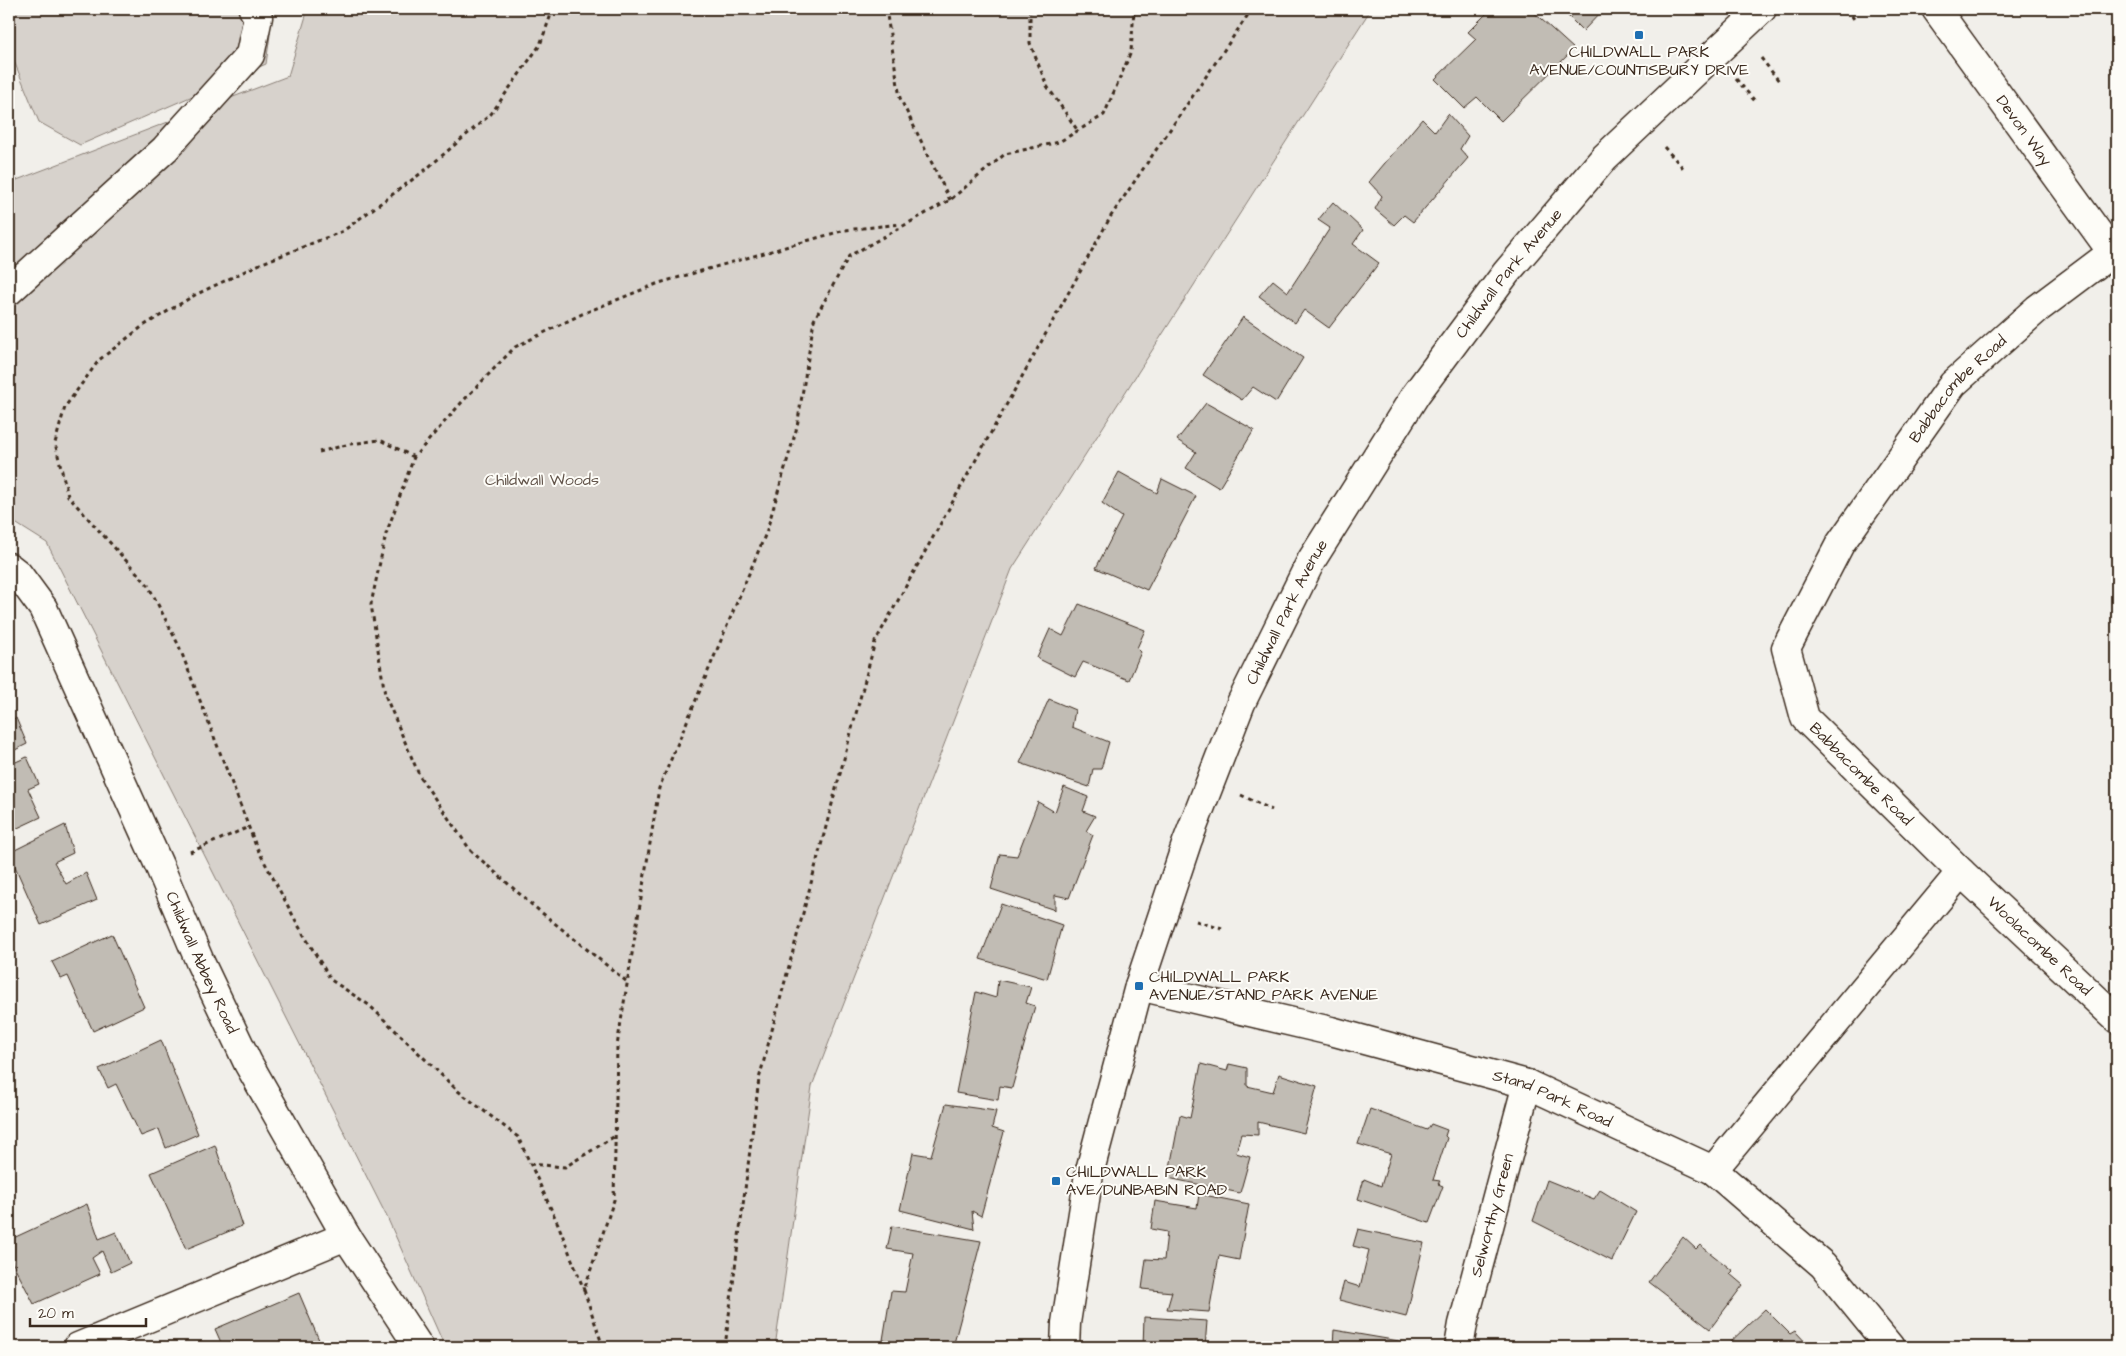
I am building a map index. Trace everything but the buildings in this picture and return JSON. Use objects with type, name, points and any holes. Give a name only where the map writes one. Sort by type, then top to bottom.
[{"type":"street","name":"Childwall Park Avenue","points":[[1065,1347],[1066,1323],[1089,1174],[1139,986],[1187,842],[1241,704],[1311,561],[1411,402],[1506,273],[1605,157],[1762,9]]},
{"type":"street","name":"Devon Way","points":[[1936,9],[2115,250]]},
{"type":"street","points":[[9,291],[165,149],[250,55],[257,12]]},
{"type":"street","name":"Babbacombe Road","points":[[1961,872],[1805,718],[1786,648],[1840,544],[1953,384],[2037,309],[2115,250]]},
{"type":"street","name":"Childwall Abbey Road","points":[[9,567],[18,574],[43,608],[159,865],[200,962],[248,1063],[346,1236],[419,1347]]},
{"type":"street","points":[[1713,1170],[1961,872]]},
{"type":"street","name":"Woolacombe Road","points":[[1961,872],[2117,1019]]},
{"type":"street","name":"Stand Park Road","points":[[1139,986],[1331,1031],[1527,1084],[1713,1170],[1823,1265],[1890,1347]]},
{"type":"street","name":"Selworthy Green","points":[[1459,1347],[1463,1324],[1527,1084]]},
{"type":"street","points":[[78,1347],[346,1236]]},
{"type":"path","points":[[553,9],[540,44],[491,114],[424,171],[343,231],[260,264],[203,291],[143,326],[99,360],[65,407],[55,442],[68,496],[148,585],[179,646],[256,846],[331,980],[369,1005],[458,1092],[518,1137],[558,1224],[584,1290],[603,1347]]},
{"type":"path","points":[[886,9],[900,98],[950,200]]},
{"type":"path","points":[[1030,9],[1030,43],[1033,52],[1047,86],[1078,131]]},
{"type":"path","points":[[584,1290],[614,1200],[617,1046],[659,788],[766,533],[797,427],[814,320],[849,256],[950,200],[1005,154],[1059,142],[1104,115],[1132,52],[1134,9]]},
{"type":"path","points":[[725,1347],[759,1079],[874,642],[1112,216],[1252,9]]},
{"type":"path","points":[[1847,9],[1854,19]]},
{"type":"path","points":[[627,982],[530,904],[471,851],[420,777],[385,695],[371,604],[386,534],[414,457],[462,402],[516,347],[582,314],[659,283],[780,248],[845,230],[904,224]]},
{"type":"path","points":[[319,452],[350,444],[380,440],[414,457]]},
{"type":"path","points":[[159,865],[249,827]]},
{"type":"path","points":[[530,1164],[565,1167],[616,1136]]},
{"type":"green space","points":[[9,9],[270,9],[270,35],[266,64],[80,145],[39,122],[9,49]]},
{"type":"green space","name":"Childwall Woods","points":[[308,9],[1371,9],[1012,569],[812,1086],[775,1347],[445,1347],[387,1217],[47,543],[9,519],[9,183],[288,76]]},
{"type":"place","name":"CHILDWALL PARK AVENUE/COUNTISBURY DRIVE","points":[[1639,35]]},
{"type":"place","name":"CHILDWALL PARK AVENUE/STAND PARK AVENUE","points":[[1139,986]]},
{"type":"place","name":"CHILDWALL PARK AVE/DUNBABIN ROAD","points":[[1056,1181]]}]
